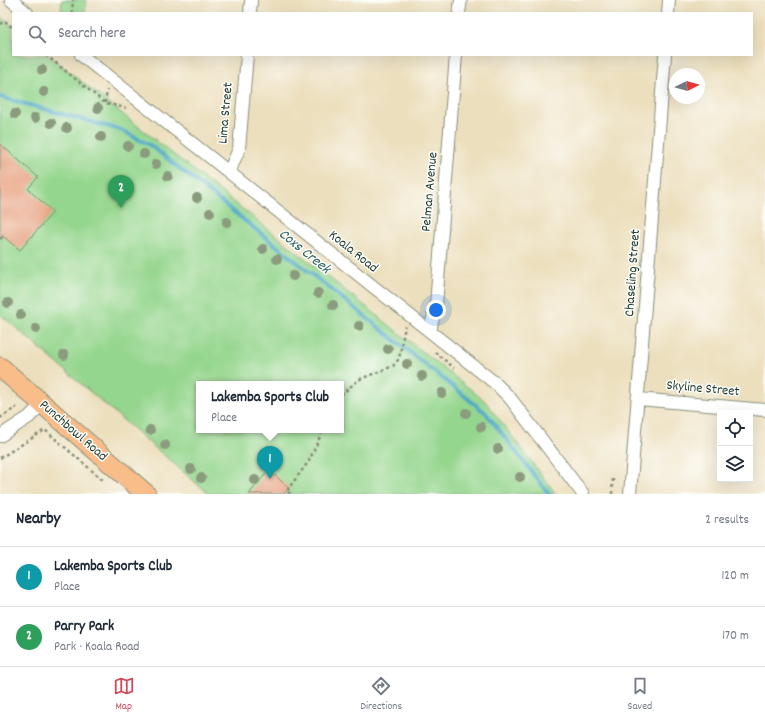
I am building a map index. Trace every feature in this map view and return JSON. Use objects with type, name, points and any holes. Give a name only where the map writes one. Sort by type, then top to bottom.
[{"type":"main road","name":"Punchbowl Road","points":[[0,367],[146,494]]},
{"type":"street","points":[[11,0],[26,12]]},
{"type":"street","points":[[250,12],[251,0]]},
{"type":"street","points":[[459,12],[460,0]]},
{"type":"street","points":[[668,12],[669,0]]},
{"type":"street","name":"Koala Road","points":[[82,56],[495,383],[510,398],[583,494]]},
{"type":"street","name":"Lima Street","points":[[229,172],[239,149],[246,56]]},
{"type":"street","name":"Pelman Avenue","points":[[430,332],[436,305],[456,56]]},
{"type":"street","name":"Chaseling Street","points":[[630,494],[665,56]]},
{"type":"street","name":"Skyline Street","points":[[638,398],[765,410]]},
{"type":"street","points":[[0,436],[29,418],[42,404]]},
{"type":"path","points":[[72,12],[73,0]]},
{"type":"path","points":[[0,24],[5,21],[12,27]]},
{"type":"path","points":[[47,56],[105,104]]},
{"type":"path","points":[[0,239],[3,236]]},
{"type":"path","points":[[344,393],[358,380],[393,366],[398,360],[404,336]]},
{"type":"path","points":[[0,418],[17,407]]},
{"type":"path","points":[[0,458],[45,430],[108,484]]},
{"type":"path","points":[[288,494],[291,491],[288,489],[310,461],[321,433]]},
{"type":"path","points":[[612,494],[613,479]]},
{"type":"green space","points":[[62,0],[86,0],[85,12],[61,12]]},
{"type":"green space","points":[[0,17],[12,26],[12,56],[49,56],[485,401],[556,494],[209,494],[0,314]]},
{"type":"building","points":[[0,144],[38,177],[28,189],[53,212],[20,250],[0,234]]},
{"type":"building","points":[[269,470],[289,488],[284,494],[249,494]]},
{"type":"waterway","name":"Coxs Creek","points":[[0,97],[121,130],[150,145],[486,413],[549,494]]},
{"type":"place","name":"Parry Park","points":[[121,208]]},
{"type":"place","name":"Lakemba Sports Club","points":[[270,479]]}]
